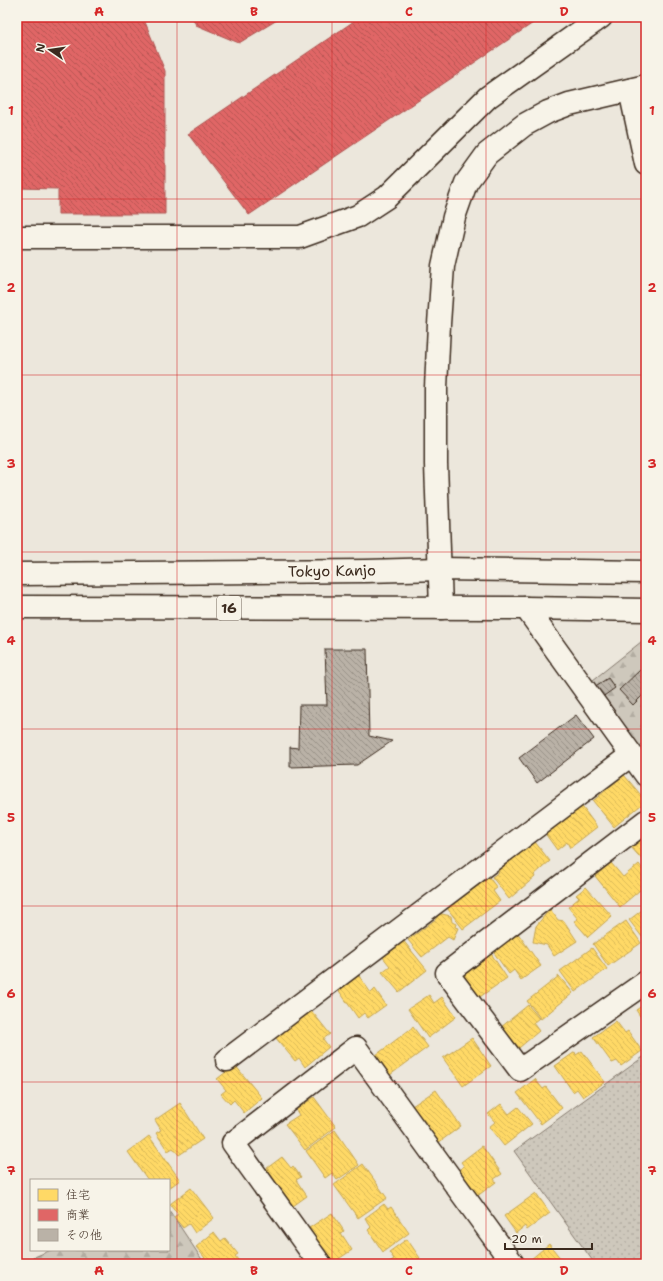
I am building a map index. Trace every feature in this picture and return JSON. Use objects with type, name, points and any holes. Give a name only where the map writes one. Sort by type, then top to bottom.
[{"type":"main road","points":[[17,237],[300,237],[358,216],[387,197],[488,97],[601,17]]},
{"type":"main road","points":[[441,608],[436,464],[436,388],[439,324],[443,266],[454,217],[466,183],[487,154],[524,125],[548,112],[569,104],[638,88],[646,164]]},
{"type":"main road","name":"Tokyo Kanjo","points":[[17,574],[440,569],[646,572]]},
{"type":"main road","name":"16","points":[[17,607],[526,608],[646,610]]},
{"type":"main road","points":[[526,608],[646,775]]},
{"type":"main road","points":[[227,1060],[631,755]]},
{"type":"main road","points":[[646,821],[447,973],[520,1070],[646,982]]},
{"type":"main road","points":[[320,1264],[233,1143],[356,1048],[513,1264]]},
{"type":"green space","points":[[646,638],[646,744],[636,746],[588,684]]},
{"type":"green space","points":[[646,1055],[646,1264],[595,1264],[514,1151]]},
{"type":"green space","points":[[170,1212],[205,1264],[18,1264],[49,1251],[170,1251]]},
{"type":"building: 住宅","points":[[624,775],[646,801],[614,827],[593,801]]},
{"type":"building: 住宅","points":[[580,804],[597,827],[570,848],[567,842],[557,850],[544,832]]},
{"type":"building: 住宅","points":[[646,832],[646,864],[630,846]]},
{"type":"building: 住宅","points":[[529,842],[531,845],[535,842],[550,861],[534,875],[535,877],[509,899],[492,877],[499,872],[496,868]]},
{"type":"building: 住宅","points":[[611,863],[623,877],[639,864],[646,873],[646,885],[620,907],[595,876]]},
{"type":"building: 住宅","points":[[485,872],[497,888],[493,891],[500,901],[463,929],[444,904]]},
{"type":"building: 住宅","points":[[586,887],[612,916],[588,937],[574,921],[578,919],[568,907],[579,898],[576,895]]},
{"type":"building: 住宅","points":[[646,907],[646,942],[629,920]]},
{"type":"building: 住宅","points":[[550,909],[558,920],[564,921],[577,941],[554,956],[547,945],[533,942],[536,926]]},
{"type":"building: 住宅","points":[[437,913],[451,916],[452,922],[456,924],[455,927],[458,928],[453,940],[448,937],[422,957],[408,940],[436,919]]},
{"type":"building: 住宅","points":[[626,921],[641,943],[608,966],[593,944]]},
{"type":"building: 住宅","points":[[517,932],[541,966],[521,980],[514,970],[509,974],[492,950]]},
{"type":"building: 住宅","points":[[402,939],[427,970],[399,992],[382,972],[390,966],[382,956]]},
{"type":"building: 住宅","points":[[592,948],[607,969],[575,992],[560,971]]},
{"type":"building: 住宅","points":[[490,952],[507,978],[474,1001],[458,979],[471,970],[468,966]]},
{"type":"building: 住宅","points":[[357,973],[371,993],[375,989],[386,1005],[368,1018],[364,1013],[358,1018],[337,988]]},
{"type":"building: 住宅","points":[[559,976],[573,993],[541,1019],[527,1001]]},
{"type":"building: 住宅","points":[[429,995],[434,1003],[442,997],[456,1017],[428,1038],[408,1009]]},
{"type":"building: 住宅","points":[[646,1003],[646,1025],[636,1010]]},
{"type":"building: 住宅","points":[[528,1005],[539,1018],[533,1023],[539,1031],[513,1053],[495,1032]]},
{"type":"building: 住宅","points":[[310,1009],[330,1034],[323,1039],[329,1047],[305,1067],[299,1058],[295,1061],[275,1037]]},
{"type":"building: 住宅","points":[[616,1021],[625,1033],[628,1031],[642,1051],[621,1066],[617,1061],[612,1063],[593,1037]]},
{"type":"building: 住宅","points":[[413,1027],[428,1047],[390,1075],[376,1055]]},
{"type":"building: 住宅","points":[[472,1038],[491,1066],[463,1086],[443,1058]]},
{"type":"building: 住宅","points":[[582,1051],[605,1082],[583,1097],[577,1089],[573,1092],[555,1066],[575,1052],[576,1055]]},
{"type":"building: 住宅","points":[[235,1065],[262,1098],[244,1113],[234,1100],[230,1104],[221,1094],[226,1090],[217,1079]]},
{"type":"building: 住宅","points":[[535,1079],[543,1089],[546,1087],[562,1108],[541,1124],[517,1093]]},
{"type":"building: 住宅","points":[[436,1090],[461,1126],[438,1143],[416,1117],[419,1115],[412,1106]]},
{"type":"building: 住宅","points":[[314,1097],[336,1127],[305,1150],[285,1124],[299,1115],[296,1110]]},
{"type":"building: 住宅","points":[[180,1103],[203,1139],[179,1155],[173,1148],[168,1151],[156,1133],[161,1130],[155,1120]]},
{"type":"building: 住宅","points":[[501,1104],[509,1114],[518,1107],[532,1124],[504,1146],[489,1127],[495,1122],[488,1114]]},
{"type":"building: 住宅","points":[[335,1130],[359,1165],[337,1180],[332,1173],[325,1178],[306,1151]]},
{"type":"building: 住宅","points":[[149,1136],[180,1180],[170,1187],[170,1179],[147,1179],[128,1152]]},
{"type":"building: 住宅","points":[[482,1146],[502,1174],[494,1179],[496,1182],[476,1197],[457,1171],[464,1166],[461,1162]]},
{"type":"building: 住宅","points":[[282,1157],[291,1168],[293,1166],[301,1177],[296,1180],[307,1196],[286,1211],[259,1174]]},
{"type":"building: 住宅","points":[[363,1164],[387,1198],[358,1218],[334,1185]]},
{"type":"building: 住宅","points":[[191,1188],[214,1218],[195,1233],[189,1224],[183,1228],[174,1217],[178,1214],[170,1204]]},
{"type":"building: 住宅","points":[[536,1193],[550,1213],[527,1230],[525,1226],[516,1233],[504,1216]]},
{"type":"building: 住宅","points":[[384,1204],[388,1209],[391,1207],[409,1233],[383,1252],[368,1230],[371,1227],[365,1218]]},
{"type":"building: 住宅","points":[[332,1213],[344,1231],[341,1233],[352,1250],[331,1264],[308,1238],[314,1235],[309,1228]]},
{"type":"building: 住宅","points":[[214,1232],[221,1241],[225,1238],[238,1254],[235,1256],[241,1264],[207,1264],[203,1259],[205,1258],[196,1247]]},
{"type":"building: 住宅","points":[[407,1239],[420,1258],[418,1260],[421,1264],[389,1264],[388,1263],[394,1259],[389,1252]]},
{"type":"building: 住宅","points":[[549,1244],[565,1264],[532,1264],[530,1260]]},
{"type":"building: 商業","points":[[17,17],[143,17],[165,71],[165,214],[58,214],[58,189],[17,188]]},
{"type":"building: 商業","points":[[192,17],[282,17],[239,43],[196,25]]},
{"type":"building: 商業","points":[[360,17],[542,17],[249,215],[188,134]]},
{"type":"building: その他","points":[[325,649],[367,649],[369,736],[392,741],[357,765],[290,767],[290,747],[298,748],[299,705],[327,705]]},
{"type":"building: その他","points":[[640,670],[646,676],[646,692],[633,705],[619,690]]},
{"type":"building: その他","points":[[608,678],[615,688],[601,698],[594,687]]},
{"type":"building: その他","points":[[576,715],[594,739],[537,783],[519,758]]}]
